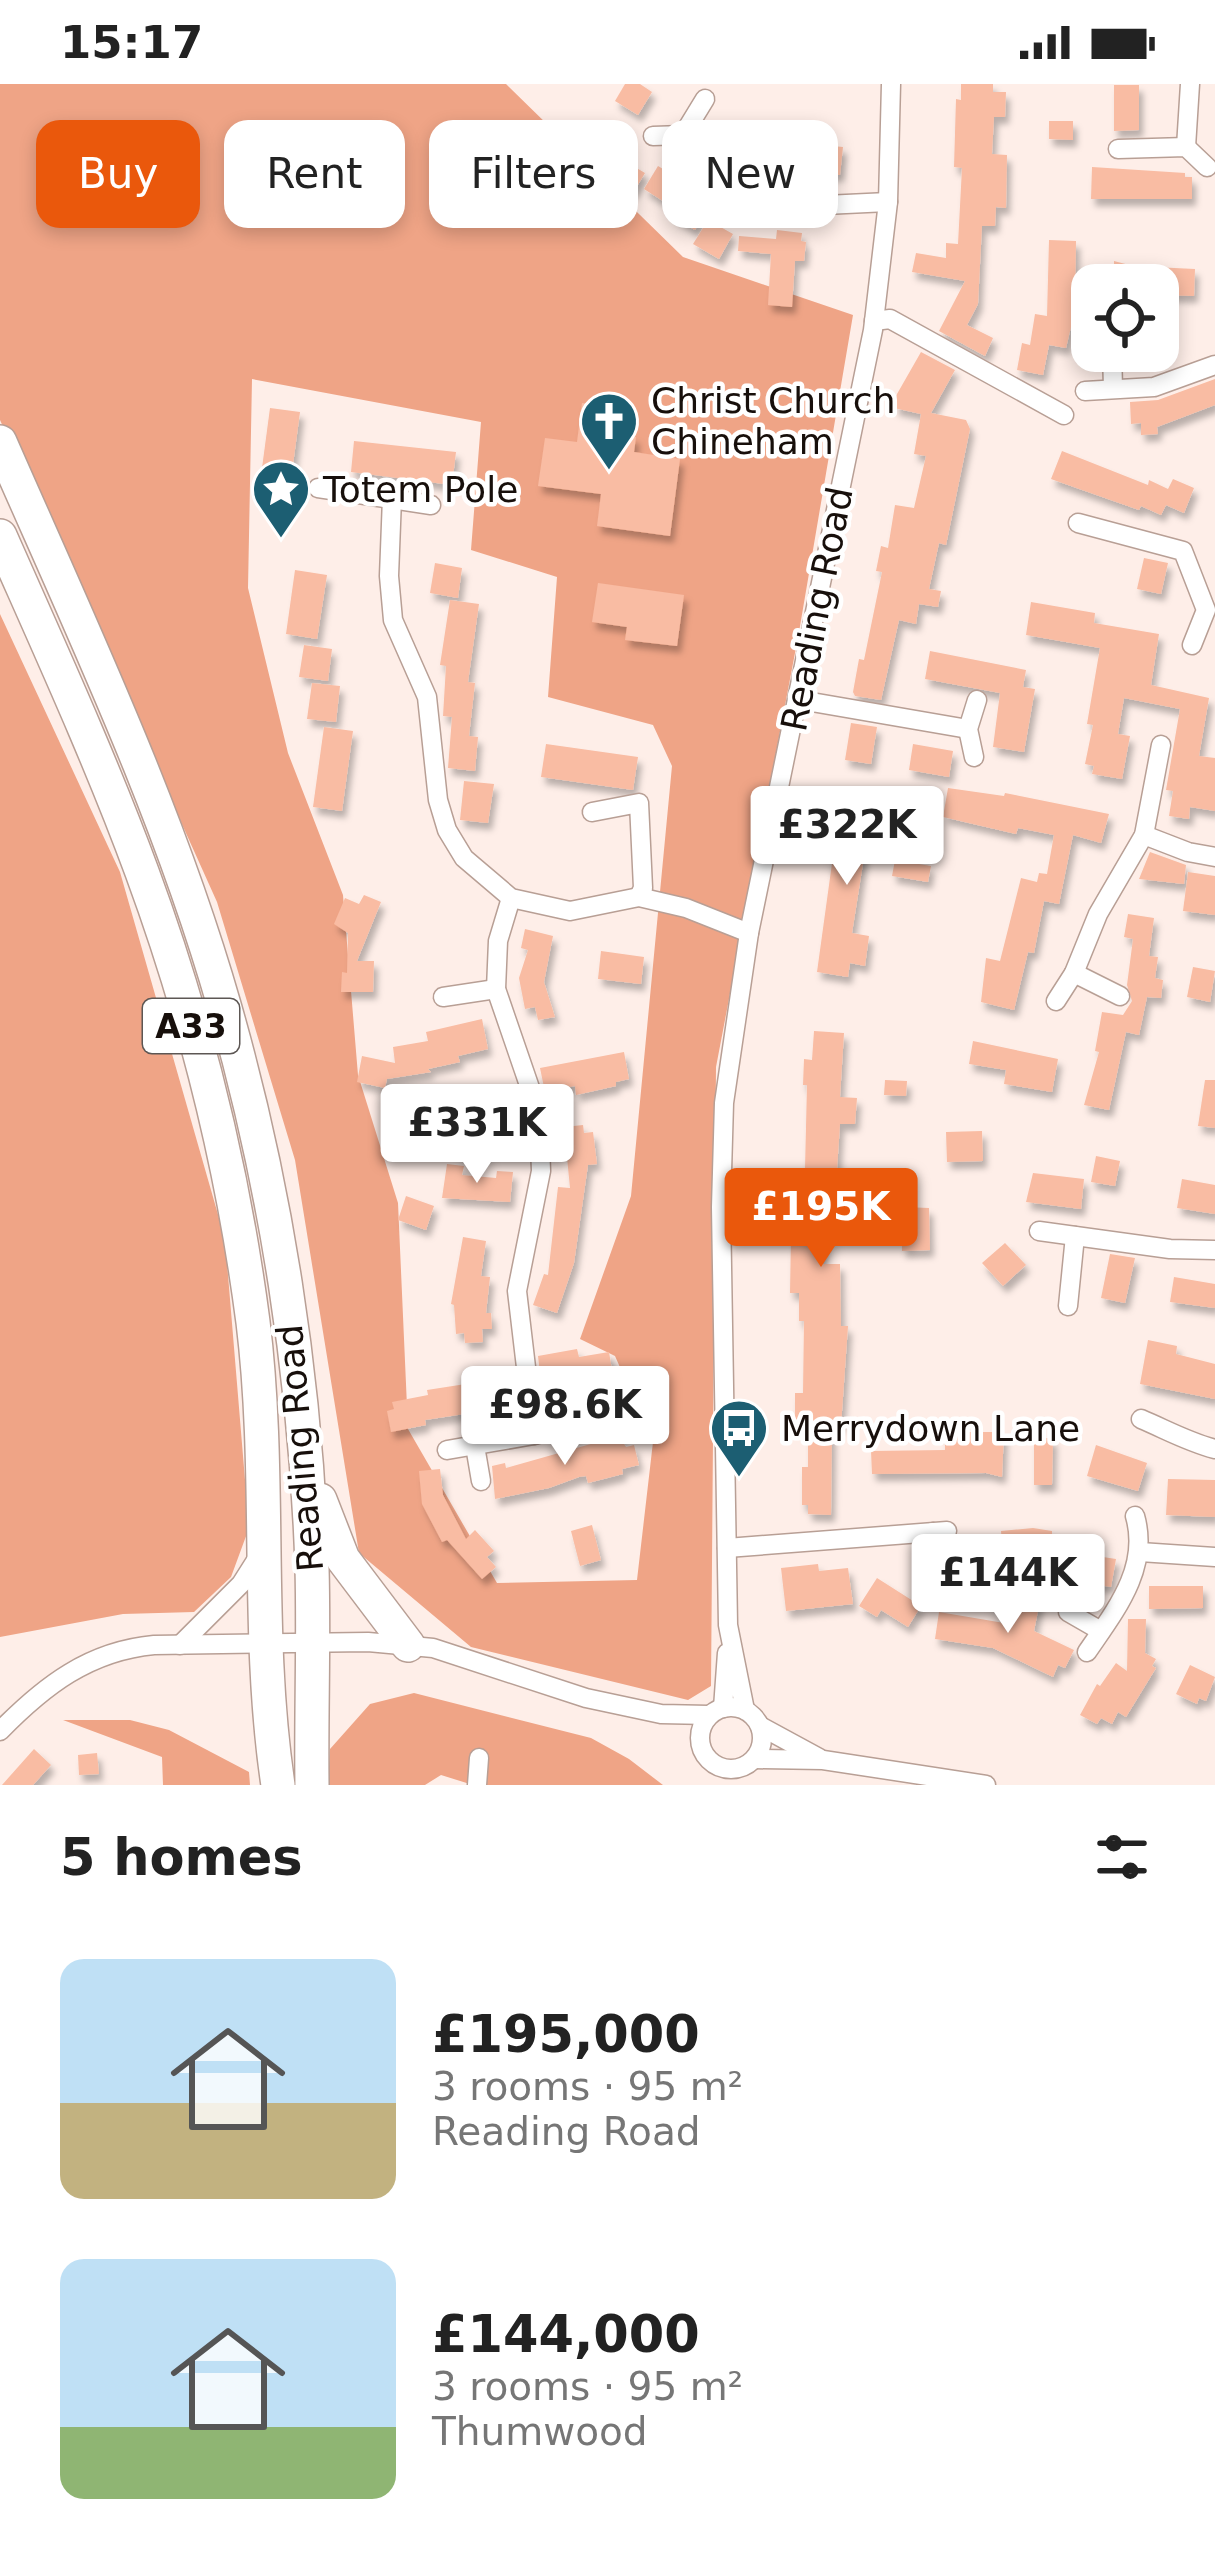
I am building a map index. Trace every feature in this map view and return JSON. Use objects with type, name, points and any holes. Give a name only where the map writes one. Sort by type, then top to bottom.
[{"type":"highway","name":"Reading Road","points":[[0,442],[150,787],[208,950],[259,1143],[285,1288],[301,1423],[312,1567],[313,1785]]},
{"type":"highway","name":"Reading Road","points":[[0,536],[74,701],[142,872],[200,1055],[228,1179],[253,1321],[266,1465],[268,1645],[278,1785]]},
{"type":"highway","points":[[268,1645],[288,1618],[286,1486],[301,1423]]},
{"type":"highway","points":[[301,1423],[336,1546],[408,1646]]},
{"type":"street","name":"Reading Road","points":[[716,1712],[729,1636],[721,1207],[730,1051],[749,932],[874,321],[888,202],[891,84]]},
{"type":"street","points":[[1186,147],[1190,84]]},
{"type":"street","points":[[693,120],[705,99]]},
{"type":"street","points":[[652,136],[662,136]]},
{"type":"street","points":[[1118,149],[1186,147],[1208,166]]},
{"type":"street","points":[[838,204],[888,202]]},
{"type":"street","points":[[874,321],[890,319],[1064,415]]},
{"type":"street","points":[[1085,391],[1154,388],[1215,365]]},
{"type":"street","points":[[1113,372],[1113,388]]},
{"type":"street","points":[[318,488],[430,505]]},
{"type":"street","points":[[392,498],[389,576],[393,620],[427,698],[439,800],[447,830],[464,858],[512,898],[570,911],[639,897],[686,908],[749,932]]},
{"type":"street","points":[[1078,523],[1183,551],[1211,611],[1192,645]]},
{"type":"street","points":[[800,700],[968,729]]},
{"type":"street","points":[[974,757],[968,729],[977,700]]},
{"type":"street","points":[[1056,1001],[1074,973],[1098,914],[1144,835],[1161,745]]},
{"type":"street","points":[[592,812],[639,803],[643,887],[639,897]]},
{"type":"street","points":[[1144,835],[1215,857]]},
{"type":"street","points":[[512,898],[498,941],[496,989],[530,1088],[540,1145],[542,1171],[517,1291],[534,1435]]},
{"type":"street","points":[[1074,973],[1120,997]]},
{"type":"street","points":[[442,997],[496,989]]},
{"type":"street","points":[[1040,1231],[1170,1249],[1215,1250]]},
{"type":"street","points":[[1069,1306],[1075,1235]]},
{"type":"street","points":[[447,1450],[534,1435],[625,1411]]},
{"type":"street","points":[[1141,1419],[1183,1441],[1215,1449]]},
{"type":"street","points":[[475,1446],[481,1481]]},
{"type":"street","points":[[1087,1652],[1126,1592],[1140,1552],[1135,1516]]},
{"type":"street","points":[[727,1548],[940,1531],[931,1570]]},
{"type":"street","points":[[180,1645],[241,1584],[266,1544]]},
{"type":"street","points":[[1140,1552],[1215,1557]]},
{"type":"street","points":[[1068,1612],[1101,1631]]},
{"type":"street","name":"Reading Road","points":[[729,1636],[746,1710]]},
{"type":"street","points":[[0,1731],[31,1699],[87,1662],[122,1648],[408,1646],[455,1652],[586,1697],[661,1714],[746,1710],[760,1726],[823,1760]]},
{"type":"street","points":[[714,1769],[699,1733],[716,1712]]},
{"type":"street","points":[[661,1714],[684,1731],[714,1769],[823,1760],[986,1785]]},
{"type":"street","points":[[745,1770],[763,1738],[760,1726]]},
{"type":"street","points":[[477,1785],[479,1758]]},
{"type":"shaded area","points":[[0,84],[506,84],[543,120],[429,120],[429,228],[638,228],[638,213],[683,257],[853,315],[799,632],[716,1067],[711,1686],[688,1700],[471,1647],[359,1553],[295,1160],[217,902],[0,420]],"holes":[[[252,379],[481,422],[471,550],[557,577],[548,697],[653,725],[672,766],[631,1196],[580,1339],[615,1356],[653,1442],[637,1580],[497,1583],[408,1429],[398,1203],[358,1075],[343,895],[288,753],[248,588]]]},
{"type":"shaded area","points":[[0,614],[120,872],[225,1239],[249,1528],[231,1577],[194,1612],[123,1614],[0,1637]]},
{"type":"shaded area","points":[[414,1693],[591,1738],[663,1785],[473,1785],[441,1775],[425,1785],[328,1785],[330,1749],[370,1704]]},
{"type":"shaded area","points":[[63,1720],[130,1720],[169,1730],[249,1772],[250,1785],[163,1785],[162,1757]]},
{"type":"building","points":[[625,84],[640,84],[652,92],[638,115],[615,101]]},
{"type":"building","points":[[961,84],[993,84],[993,92],[1006,92],[1005,117],[994,117],[992,154],[1007,155],[1006,208],[996,207],[995,226],[982,226],[978,304],[967,325],[993,338],[985,356],[939,331],[965,281],[912,272],[916,253],[946,258],[946,243],[958,244],[962,168],[954,167],[956,99],[961,100]]},
{"type":"building","points":[[1114,85],[1139,85],[1139,130],[1114,131]]},
{"type":"building","points":[[1049,121],[1073,121],[1073,140],[1049,139]]},
{"type":"building","points":[[838,147],[843,147],[838,175]]},
{"type":"building","points":[[658,166],[662,168],[662,200],[644,189]]},
{"type":"building","points":[[1092,167],[1185,173],[1192,177],[1192,199],[1091,199]]},
{"type":"building","points":[[703,228],[722,228],[733,234],[719,259],[693,244]]},
{"type":"building","points":[[777,230],[802,233],[801,241],[806,242],[804,261],[795,261],[792,307],[768,305],[771,254],[738,251],[739,236],[776,239]]},
{"type":"building","points":[[1049,240],[1076,241],[1066,348],[1049,345],[1043,375],[1017,370],[1022,343],[1030,345],[1035,314],[1047,316]]},
{"type":"building","points":[[1179,268],[1195,269],[1194,296],[1179,296]]},
{"type":"building","points":[[921,352],[955,370],[931,413],[966,420],[970,429],[946,545],[939,543],[929,589],[941,591],[938,607],[919,604],[916,624],[899,620],[881,700],[853,692],[882,572],[876,571],[881,546],[888,548],[895,505],[914,508],[926,456],[914,454],[921,414],[894,408]]},
{"type":"building","points":[[1215,379],[1215,405],[1157,427],[1158,434],[1141,435],[1141,423],[1131,424],[1130,402],[1158,400]]},
{"type":"building","name":"Christ Church Chineham","points":[[582,403],[622,408],[618,435],[636,437],[634,452],[680,459],[670,536],[597,526],[601,494],[538,486],[545,438],[577,442]]},
{"type":"building","points":[[270,408],[300,412],[290,487],[260,483]]},
{"type":"building","points":[[354,441],[456,452],[452,485],[351,472]]},
{"type":"building","points":[[1062,451],[1148,485],[1149,480],[1168,489],[1173,479],[1194,488],[1184,513],[1166,505],[1161,515],[1141,506],[1139,510],[1051,479]]},
{"type":"building","points":[[1144,558],[1168,563],[1161,594],[1137,589]]},
{"type":"building","points":[[435,563],[462,568],[458,598],[430,593]]},
{"type":"building","points":[[295,570],[327,575],[317,639],[286,634]]},
{"type":"building","points":[[598,583],[684,595],[677,646],[625,640],[627,627],[592,622]]},
{"type":"building","points":[[450,600],[479,604],[468,682],[475,683],[469,736],[478,737],[475,771],[448,768],[452,717],[443,716],[446,666],[440,665]]},
{"type":"building","points":[[1031,602],[1095,613],[1094,623],[1159,634],[1151,685],[1209,698],[1199,756],[1215,758],[1215,811],[1190,807],[1189,819],[1169,816],[1173,791],[1166,790],[1180,709],[1124,698],[1118,734],[1130,736],[1122,779],[1092,774],[1094,766],[1085,764],[1093,725],[1087,724],[1100,648],[1026,635]]},
{"type":"building","points":[[304,645],[332,649],[328,681],[299,677]]},
{"type":"building","points":[[930,651],[1026,670],[1023,687],[1035,689],[1024,752],[993,747],[1000,693],[925,679]]},
{"type":"building","points":[[312,683],[340,686],[336,722],[307,719]]},
{"type":"building","points":[[851,723],[877,727],[871,764],[845,760]]},
{"type":"building","points":[[324,727],[353,731],[342,811],[313,807]]},
{"type":"building","points":[[546,744],[638,757],[633,790],[541,777]]},
{"type":"building","points":[[913,744],[953,751],[949,777],[909,770]]},
{"type":"building","points":[[464,781],[494,784],[488,823],[460,820]]},
{"type":"building","points":[[948,788],[1005,793],[1109,814],[1101,843],[1073,835],[1059,904],[1044,901],[1034,953],[1028,952],[1014,1010],[981,1002],[986,958],[1000,961],[1021,878],[1037,882],[1039,873],[1047,874],[1054,835],[1018,828],[1016,834],[943,817]]},
{"type":"building","points":[[848,791],[881,797],[875,827],[869,826],[852,933],[869,936],[865,966],[850,963],[848,977],[817,972],[837,827],[841,828]]},
{"type":"building","points":[[1150,852],[1186,865],[1184,884],[1139,879]]},
{"type":"building","points":[[895,860],[931,866],[928,882],[892,876]]},
{"type":"building","points":[[1188,872],[1215,876],[1215,915],[1183,911]]},
{"type":"building","points":[[364,895],[381,902],[357,961],[374,961],[373,992],[341,992],[342,972],[347,973],[348,933],[334,924],[345,898],[359,904]]},
{"type":"building","points":[[1128,914],[1154,918],[1149,956],[1158,957],[1155,978],[1163,980],[1161,998],[1147,997],[1139,1035],[1126,1032],[1109,1110],[1084,1105],[1099,1052],[1095,1051],[1102,1012],[1123,1015],[1132,1001],[1127,985],[1133,939],[1124,937]]},
{"type":"building","points":[[525,929],[553,936],[544,982],[555,1017],[538,1020],[535,1007],[525,1009],[519,978],[528,950],[521,948]]},
{"type":"building","points":[[601,951],[644,957],[641,984],[598,979]]},
{"type":"building","points":[[1193,967],[1215,971],[1210,1002],[1187,997]]},
{"type":"building","points":[[482,1019],[488,1049],[458,1056],[460,1062],[428,1069],[431,1072],[387,1079],[385,1088],[357,1082],[362,1056],[395,1063],[393,1047],[428,1041],[426,1032]]},
{"type":"building","points":[[814,1031],[844,1033],[840,1097],[857,1098],[855,1124],[840,1124],[837,1170],[842,1170],[842,1197],[825,1197],[822,1264],[840,1264],[841,1326],[848,1326],[841,1426],[832,1426],[831,1515],[808,1514],[808,1505],[802,1505],[808,1426],[795,1426],[795,1393],[803,1393],[804,1321],[799,1321],[799,1293],[790,1293],[791,1236],[797,1236],[798,1210],[804,1211],[804,1059],[812,1060]]},
{"type":"building","points":[[973,1041],[1058,1059],[1052,1092],[1004,1084],[1006,1070],[969,1064]]},
{"type":"building","points":[[624,1052],[629,1079],[616,1086],[576,1095],[575,1086],[545,1092],[540,1068]]},
{"type":"building","points":[[885,1080],[907,1081],[906,1096],[884,1095]]},
{"type":"building","points":[[1205,1080],[1215,1080],[1215,1128],[1198,1126]]},
{"type":"building","points":[[461,1095],[469,1117],[449,1124],[442,1102]]},
{"type":"building","points":[[409,1115],[438,1116],[436,1148],[407,1146]]},
{"type":"building","points":[[583,1125],[584,1133],[593,1132],[597,1164],[588,1165],[574,1263],[557,1313],[533,1305],[544,1274],[548,1275],[558,1187],[570,1188],[564,1127]]},
{"type":"building","points":[[982,1131],[983,1161],[947,1162],[946,1132]]},
{"type":"building","points":[[1096,1156],[1120,1161],[1115,1186],[1091,1182]]},
{"type":"building","points":[[447,1164],[464,1166],[462,1175],[496,1178],[497,1171],[513,1172],[510,1202],[442,1198]]},
{"type":"building","points":[[1033,1173],[1084,1179],[1081,1209],[1026,1202]]},
{"type":"building","points":[[1182,1179],[1215,1185],[1215,1214],[1177,1208]]},
{"type":"building","points":[[406,1196],[434,1206],[426,1230],[398,1220]]},
{"type":"building","points":[[903,1207],[929,1208],[930,1250],[902,1251]]},
{"type":"building","points":[[463,1237],[486,1241],[481,1276],[490,1277],[486,1313],[491,1313],[492,1329],[482,1329],[483,1342],[465,1343],[464,1333],[456,1334],[451,1304]]},
{"type":"building","points":[[1005,1243],[1026,1265],[1003,1286],[982,1263]]},
{"type":"building","points":[[1110,1254],[1135,1258],[1125,1303],[1101,1298]]},
{"type":"building","points":[[1174,1277],[1215,1284],[1215,1308],[1170,1302]]},
{"type":"building","points":[[1148,1340],[1177,1346],[1176,1354],[1215,1364],[1215,1399],[1140,1384]]},
{"type":"building","points":[[577,1349],[579,1357],[609,1352],[615,1388],[543,1399],[538,1356]]},
{"type":"building","points":[[498,1379],[504,1408],[425,1420],[426,1425],[391,1432],[387,1411],[394,1409],[392,1402],[428,1395],[427,1390]]},
{"type":"building","points":[[945,1432],[1004,1432],[1002,1477],[986,1473],[872,1474],[871,1451],[945,1450]]},
{"type":"building","points":[[619,1436],[626,1447],[634,1445],[639,1465],[622,1469],[623,1474],[588,1483],[586,1476],[579,1477],[495,1499],[492,1466],[505,1463],[506,1468]]},
{"type":"building","points":[[1034,1438],[1053,1438],[1052,1485],[1034,1485]]},
{"type":"building","points":[[1096,1445],[1147,1463],[1138,1491],[1087,1476]]},
{"type":"building","points":[[440,1469],[443,1495],[466,1539],[475,1530],[494,1551],[487,1557],[496,1567],[482,1579],[447,1540],[442,1542],[422,1504],[419,1471]]},
{"type":"building","points":[[1168,1479],[1215,1480],[1215,1517],[1166,1515]]},
{"type":"building","points":[[592,1525],[601,1560],[580,1566],[571,1531]]},
{"type":"building","points":[[1001,1531],[1052,1531],[1052,1566],[982,1569],[979,1546],[1002,1544]]},
{"type":"building","points":[[1064,1551],[1116,1559],[1111,1587],[1059,1579]]},
{"type":"building","points":[[818,1564],[819,1571],[848,1568],[853,1604],[786,1611],[781,1568]]},
{"type":"building","points":[[877,1578],[921,1606],[908,1627],[881,1610],[877,1617],[859,1606]]},
{"type":"building","points":[[1149,1586],[1203,1586],[1203,1608],[1149,1609]]},
{"type":"building","points":[[1010,1595],[1040,1601],[1034,1631],[1074,1650],[1065,1668],[1058,1665],[1053,1677],[993,1648],[935,1639],[939,1612],[1004,1623]]},
{"type":"building","points":[[1128,1619],[1146,1619],[1145,1653],[1156,1659],[1152,1666],[1156,1668],[1126,1717],[1118,1712],[1112,1724],[1101,1718],[1097,1724],[1080,1715],[1097,1684],[1116,1663],[1127,1671]]},
{"type":"building","points":[[1190,1665],[1215,1677],[1206,1701],[1199,1698],[1197,1704],[1176,1694]]},
{"type":"building","points":[[34,1749],[51,1765],[33,1785],[2,1785]]},
{"type":"building","points":[[97,1753],[99,1774],[79,1775],[78,1755]]},
{"type":"place","name":"Christ Church Chineham","points":[[609,472]]},
{"type":"place","name":"Totem Pole","points":[[281,540]]},
{"type":"place","name":"Merrydown Lane","points":[[739,1479]]}]
